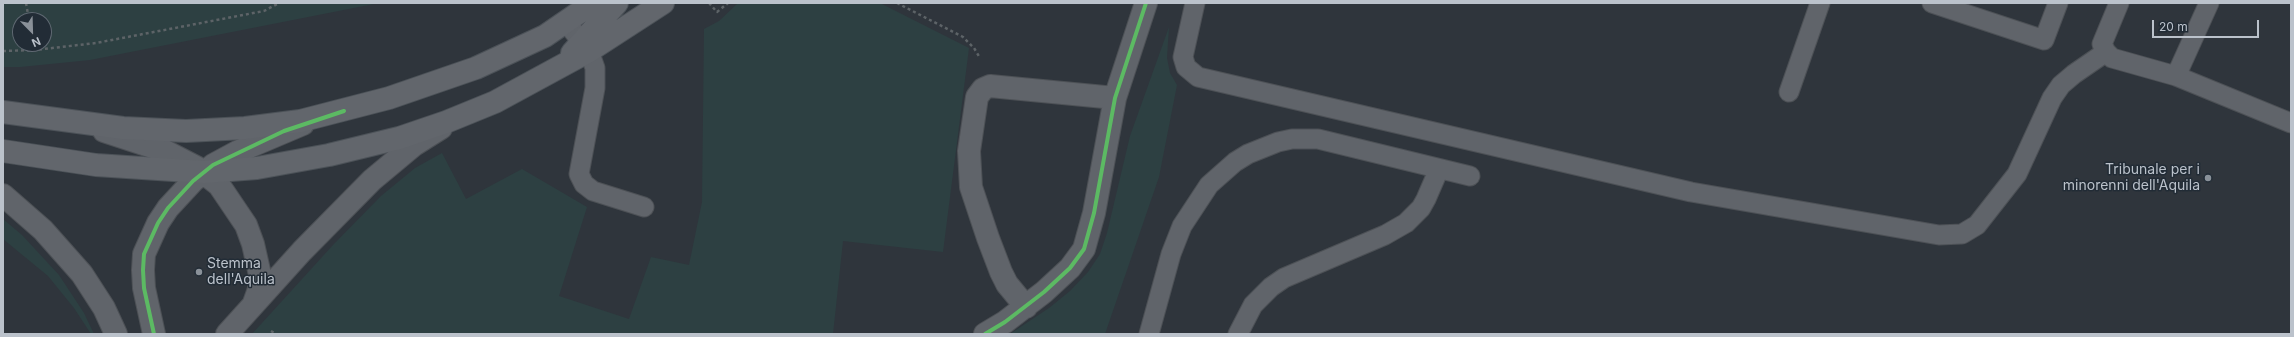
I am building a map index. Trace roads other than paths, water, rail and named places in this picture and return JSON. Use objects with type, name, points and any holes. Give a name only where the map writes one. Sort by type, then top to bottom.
[{"type":"main road","points":[[3,112],[123,128],[186,130],[245,128],[300,121],[344,111],[389,98],[476,68],[511,54],[566,22],[593,3]]},
{"type":"main road","points":[[586,47],[617,3]]},
{"type":"main road","points":[[3,151],[96,165],[204,172],[256,168],[328,156],[399,138],[472,112],[540,79],[586,47],[663,3]]},
{"type":"street","points":[[985,334],[1026,307],[1070,268],[1088,240],[1115,98],[1146,3]]},
{"type":"street","points":[[1026,307],[1007,284],[1001,272],[971,187],[969,150],[974,104],[980,91],[996,86],[1115,98]]},
{"type":"street","points":[[154,334],[144,288],[142,270],[144,254],[158,223],[168,208],[204,172],[237,152],[284,132],[344,111]]},
{"type":"street","points":[[227,334],[302,251],[388,166],[436,130],[472,112]]},
{"type":"street","points":[[63,121],[114,133],[153,146],[204,172],[226,193],[246,225],[259,267],[260,282],[254,304]]},
{"type":"street","points":[[3,195],[43,230],[82,274],[104,308],[116,334]]},
{"type":"lane","points":[[1195,3],[1183,57],[1186,67],[1198,77],[1691,192],[1939,235],[1962,234],[1977,226],[2017,174],[2052,98],[2061,85],[2106,52]]},
{"type":"lane","points":[[1789,92],[1820,3]]},
{"type":"lane","points":[[1932,3],[2044,40],[2058,3]]},
{"type":"lane","points":[[2119,3],[2103,40],[2106,52],[2116,60],[2176,76],[2291,123]]},
{"type":"lane","points":[[2176,76],[2209,3]]},
{"type":"lane","points":[[566,22],[586,47],[594,63],[596,81],[578,174],[584,184],[592,192],[644,207]]},
{"type":"lane","points":[[1149,334],[1171,254],[1182,226],[1209,185],[1222,173],[1248,154],[1278,142],[1292,139],[1318,140],[1470,176]]},
{"type":"lane","points":[[1238,334],[1253,305],[1278,283],[1385,235],[1410,219],[1426,199],[1439,169]]},
{"type":"place","name":"Tribunale per i minorenni dell'Aquila","points":[[2208,178]]},
{"type":"place","name":"Stemma dell'Aquila","points":[[199,272]]}]
